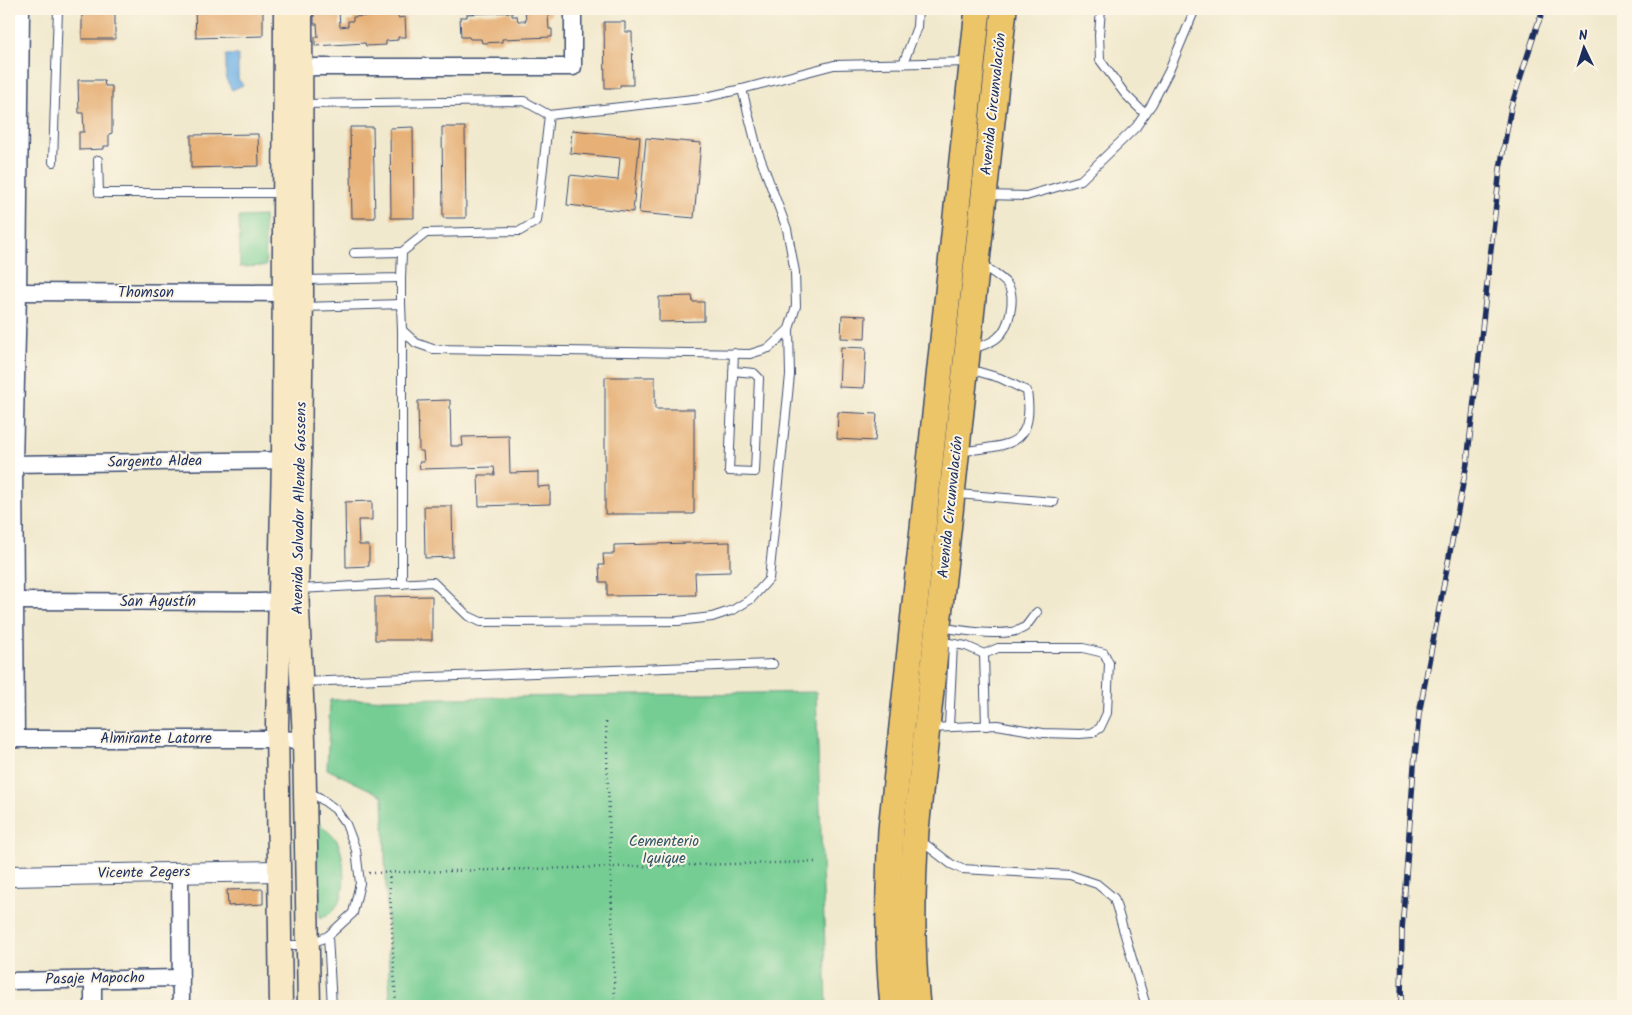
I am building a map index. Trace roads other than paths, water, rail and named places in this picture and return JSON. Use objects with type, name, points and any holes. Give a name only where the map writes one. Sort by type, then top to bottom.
[{"type":"main road","name":"Avenida Salvador Allende Gossens","points":[[285,9],[284,193],[297,294]]},
{"type":"main road","name":"Avenida Salvador Allende Gossens","points":[[281,1006],[278,739],[288,595],[297,294],[301,9]]},
{"type":"main road","name":"Avenida Circunvalación","points":[[893,1006],[888,907],[891,830],[978,9]]},
{"type":"main road","name":"Avenida Circunvalación","points":[[917,1006],[914,979],[912,904],[916,836],[938,728],[952,494],[1004,9]]},
{"type":"main road","name":"Avenida Salvador Allende Gossens","points":[[288,595],[300,682],[305,790],[318,940],[309,1006]]},
{"type":"street","points":[[12,739],[15,601],[11,464],[14,174],[21,9]]},
{"type":"street","points":[[300,68],[573,67],[573,9]]},
{"type":"street","name":"Thomson","points":[[13,292],[297,294]]},
{"type":"street","name":"Sargento Aldea","points":[[11,464],[292,460]]},
{"type":"street","name":"San Agustín","points":[[15,601],[260,602],[288,595]]},
{"type":"street","name":"Almirante Latorre","points":[[12,739],[304,740]]},
{"type":"street","name":"Vicente Zegers","points":[[9,876],[280,871]]},
{"type":"street","points":[[180,873],[181,1006]]},
{"type":"street","name":"Pasaje Mapocho","points":[[9,981],[181,978]]},
{"type":"street","points":[[93,979],[93,1006]]},
{"type":"lane","points":[[54,162],[58,9]]},
{"type":"lane","points":[[902,64],[917,27],[918,9]]},
{"type":"lane","points":[[1101,9],[1100,60],[1125,94],[1145,114]]},
{"type":"lane","points":[[984,195],[1026,196],[1081,180],[1136,127],[1152,104],[1169,72],[1195,9]]},
{"type":"lane","points":[[300,104],[524,101],[548,115],[702,98],[834,65],[973,62]]},
{"type":"lane","points":[[288,595],[433,582],[468,616],[481,622],[678,621],[712,617],[733,610],[751,599],[769,579],[790,375],[790,329],[796,306],[795,272],[787,229],[758,152],[742,89]]},
{"type":"lane","points":[[354,253],[402,252],[426,234],[520,232],[536,221],[548,115]]},
{"type":"lane","points":[[98,160],[99,193],[284,193]]},
{"type":"lane","points":[[402,252],[402,584]]},
{"type":"lane","points":[[956,453],[1005,446],[1021,438],[1030,408],[1027,391],[966,360],[998,337],[1005,329],[1012,296],[1008,284],[977,261]]},
{"type":"lane","points":[[297,294],[401,278]]},
{"type":"lane","points":[[297,294],[401,304]]},
{"type":"lane","points":[[402,330],[416,343],[433,350],[750,354],[769,348],[790,329]]},
{"type":"lane","points":[[733,371],[754,373],[759,378],[755,472],[729,471],[733,371],[734,353]]},
{"type":"lane","points":[[952,494],[1054,502]]},
{"type":"lane","points":[[943,637],[975,632],[1008,632],[1024,628],[1037,612]]},
{"type":"lane","points":[[938,728],[997,725],[1043,732],[1092,733],[1100,728],[1107,713],[1109,663],[1104,653],[1083,648],[998,648],[984,654],[943,637]]},
{"type":"lane","points":[[984,654],[986,726]]},
{"type":"lane","points":[[300,682],[773,664]]},
{"type":"lane","points":[[280,945],[318,940],[353,912],[360,883],[356,850],[346,824],[335,809],[305,790]]},
{"type":"lane","points":[[916,836],[951,864],[962,869],[1070,876],[1097,884],[1114,898],[1146,1006]]},
{"type":"lane","points":[[318,940],[332,1006]]},
{"type":"water","points":[[226,55],[238,55],[238,79],[243,85],[232,90],[226,79]]},
{"type":"railway","points":[[1401,1006],[1402,930],[1419,714],[1467,463],[1500,169],[1511,107],[1544,9]]},
{"type":"park label","name":"Cementerio Iquique","points":[[664,850]]}]
